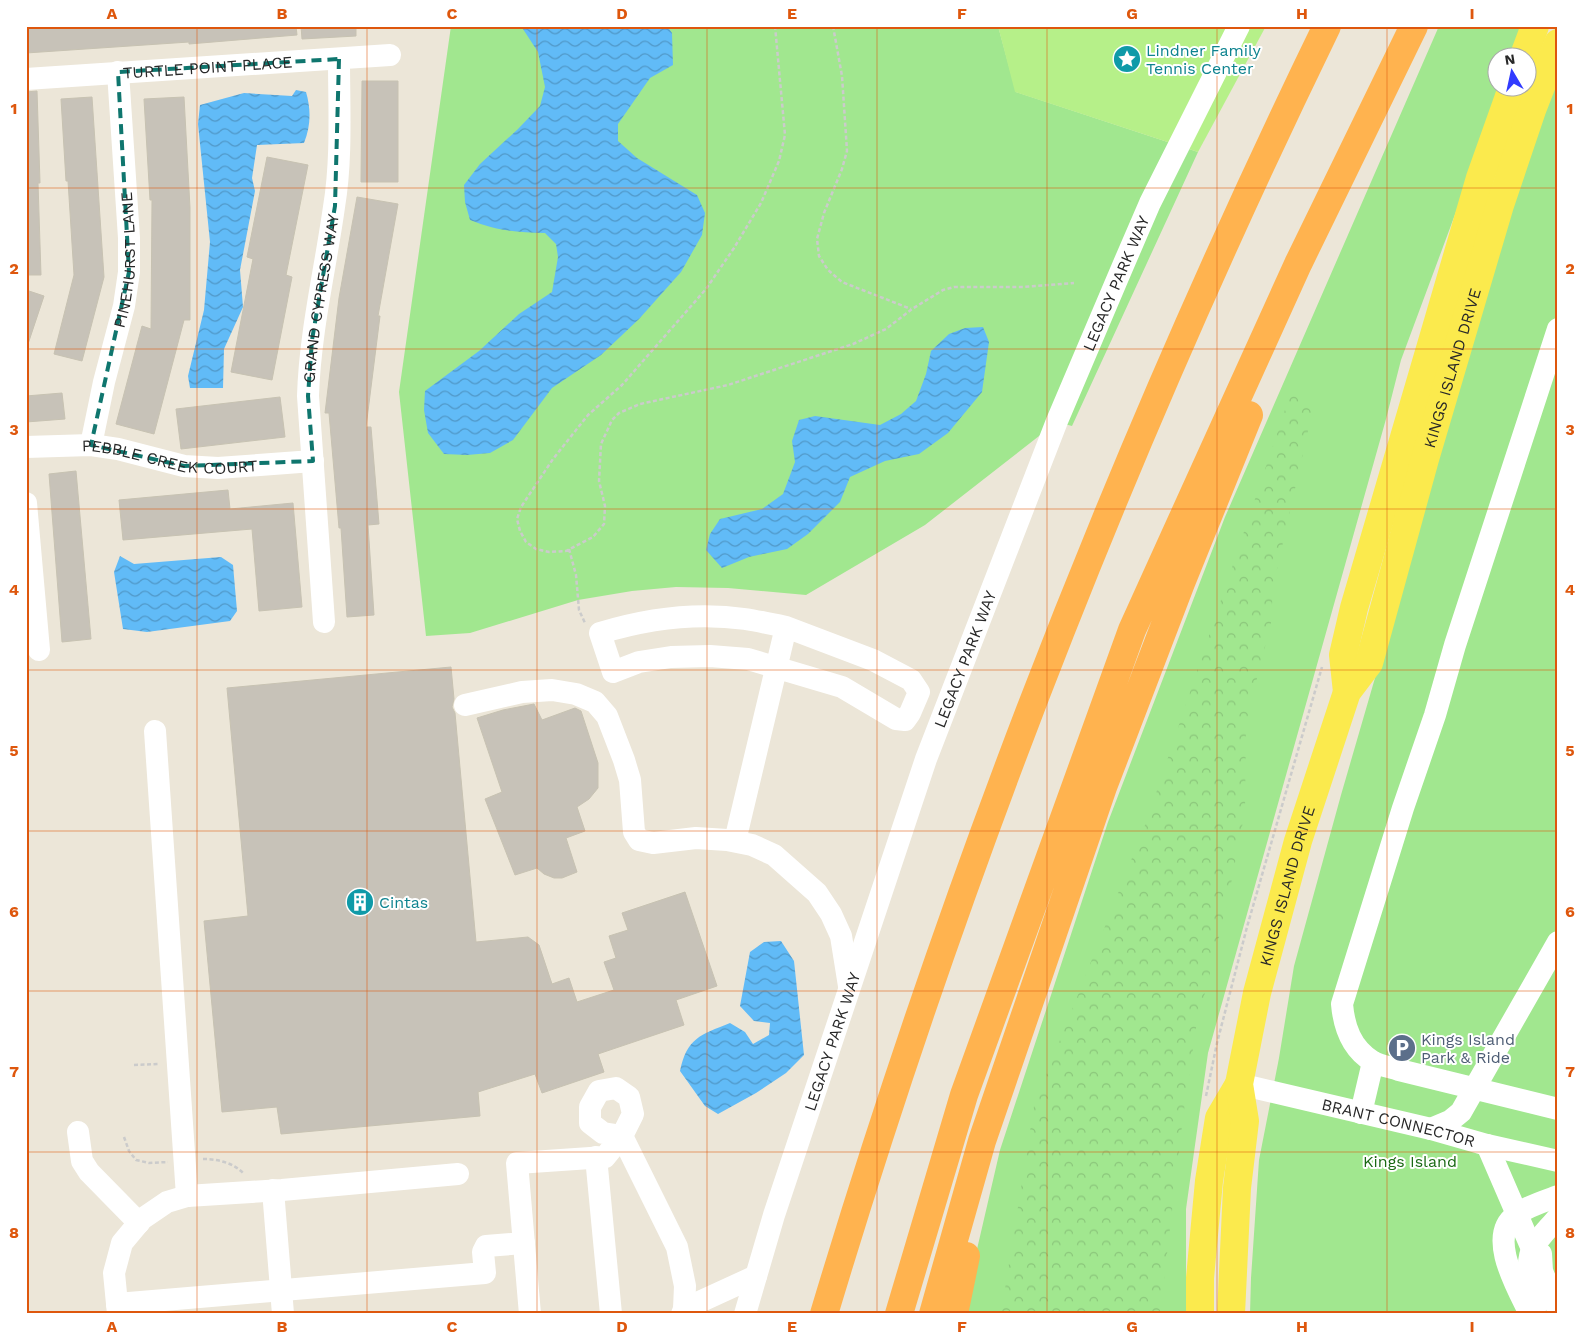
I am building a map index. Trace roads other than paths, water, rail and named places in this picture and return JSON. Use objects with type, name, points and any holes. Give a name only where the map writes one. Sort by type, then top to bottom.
[{"type":"highway","points":[[824,1314],[904,1059],[960,898],[1034,697],[1096,540],[1157,397],[1242,205],[1327,26]]},
{"type":"highway","points":[[899,1314],[964,1095],[1132,630],[1298,264],[1414,26]]},
{"type":"highway","points":[[933,1314],[982,1141],[1103,787],[1181,584],[1261,386],[1270,327]]},
{"type":"highway","points":[[954,1314],[979,1193],[982,1141]]},
{"type":"main road","points":[[1527,48],[1535,26]]},
{"type":"main road","name":"KINGS ISLAND DRIVE","points":[[1200,1314],[1200,1278],[1209,1181],[1219,1118],[1239,1084],[1259,983],[1298,841],[1347,692],[1369,663],[1425,459],[1498,214],[1532,110],[1558,43]]},
{"type":"main road","name":"KINGS ISLAND DRIVE","points":[[1347,692],[1343,655],[1354,608],[1480,178],[1508,98]]},
{"type":"main road","name":"KINGS ISLAND DRIVE","points":[[1231,1314],[1237,1188],[1245,1121],[1239,1084]]},
{"type":"street","name":"LEGACY PARK WAY","points":[[745,1314],[774,1215],[926,759],[1057,421],[1150,203],[1239,26]]},
{"type":"street","name":"TURTLE POINT PLACE","points":[[26,79],[390,55]]},
{"type":"street","name":"GRAND CYPRESS WAY","points":[[324,622],[308,396],[309,362],[335,206],[338,160],[339,59]]},
{"type":"street","name":"PINEHURST LANE","points":[[91,445],[104,382],[124,306],[129,272],[129,238],[118,72]]},
{"type":"street","points":[[1558,329],[1455,644],[1342,1004],[1343,1022],[1350,1038],[1360,1052],[1373,1062],[1558,1109]]},
{"type":"street","name":"PEBBLE CREEK COURT","points":[[26,448],[91,445],[118,449],[162,462],[184,466],[218,468],[313,461]]},
{"type":"street","points":[[26,503],[30,583],[39,650]]},
{"type":"street","points":[[710,616],[744,619],[786,627],[872,660],[911,680],[919,692],[910,714],[905,720],[896,719],[842,687],[748,659],[710,656],[671,657],[639,662],[613,672],[600,633],[629,624],[668,618],[710,616]]},
{"type":"street","points":[[735,842],[786,627]]},
{"type":"street","points":[[465,705],[522,692],[552,690],[576,694],[595,702],[607,716],[624,760],[630,780],[634,832],[639,840],[653,843],[696,838],[727,840],[752,845],[774,856],[817,893],[831,914],[841,936],[850,990]]},
{"type":"street","points":[[154,730],[188,1196]]},
{"type":"street","points":[[1431,1129],[1450,1121],[1461,1112],[1476,1089],[1558,942]]},
{"type":"street","points":[[1361,1113],[1373,1062]]},
{"type":"street","name":"BRANT CONNECTOR","points":[[1239,1084],[1558,1161]]},
{"type":"street","points":[[78,1132],[82,1161],[89,1172],[139,1223]]},
{"type":"street","points":[[530,1314],[517,1163],[605,1157],[622,1136],[677,1247],[685,1286],[683,1312]]},
{"type":"street","points":[[1487,1145],[1532,1249]]},
{"type":"street","points":[[596,1157],[611,1314]]},
{"type":"street","points":[[458,1174],[188,1196],[167,1202],[142,1219],[122,1243],[114,1273],[117,1309],[158,1307],[281,1290],[485,1273],[483,1252],[486,1246],[524,1243]]},
{"type":"street","points":[[266,1190],[283,1314]]},
{"type":"street","points":[[1530,1314],[1503,1249],[1504,1232],[1516,1214],[1558,1196]]},
{"type":"street","points":[[1538,1314],[1531,1287],[1529,1266],[1532,1249],[1552,1224]]},
{"type":"street","points":[[1552,1224],[1541,1254],[1542,1270],[1558,1310]]},
{"type":"street","points":[[683,1312],[756,1276]]},
{"type":"water","points":[[521,26],[667,26],[672,33],[673,65],[650,78],[618,124],[618,141],[637,158],[697,195],[705,213],[702,235],[681,272],[639,319],[601,355],[552,388],[513,440],[490,453],[444,454],[428,433],[424,410],[425,391],[479,351],[519,314],[552,292],[558,257],[556,244],[545,233],[489,227],[470,220],[465,202],[464,185],[480,164],[540,106],[545,87],[538,52]]},
{"type":"water","points":[[296,90],[306,92],[309,105],[310,118],[304,143],[257,145],[252,178],[255,191],[240,270],[243,307],[224,349],[223,388],[190,388],[188,376],[204,310],[210,242],[198,124],[200,105],[244,93],[292,96]]},
{"type":"water","points":[[983,327],[989,342],[982,392],[948,433],[919,454],[885,461],[850,477],[840,502],[808,534],[787,549],[749,557],[722,568],[706,550],[710,534],[720,519],[762,509],[783,494],[795,462],[792,441],[799,420],[815,416],[880,425],[901,414],[916,401],[926,374],[931,351],[949,334],[965,328]]},
{"type":"water","points":[[120,556],[134,564],[221,557],[233,565],[237,611],[230,621],[147,632],[123,629],[114,572]]},
{"type":"water","points":[[781,941],[794,961],[804,1055],[786,1073],[756,1093],[718,1114],[705,1106],[680,1071],[683,1060],[691,1044],[696,1039],[730,1023],[745,1032],[753,1044],[769,1035],[770,1023],[754,1021],[740,1006],[750,952],[764,942]]},
{"type":"place","name":"Lindner Family Tennis Center","points":[[1127,59]]},
{"type":"place","name":"Cintas","points":[[360,902]]},
{"type":"place","name":"Kings Island Park & Ride","points":[[1402,1048]]},
{"type":"park label","name":"Kings Island","points":[[1410,1161]]}]
